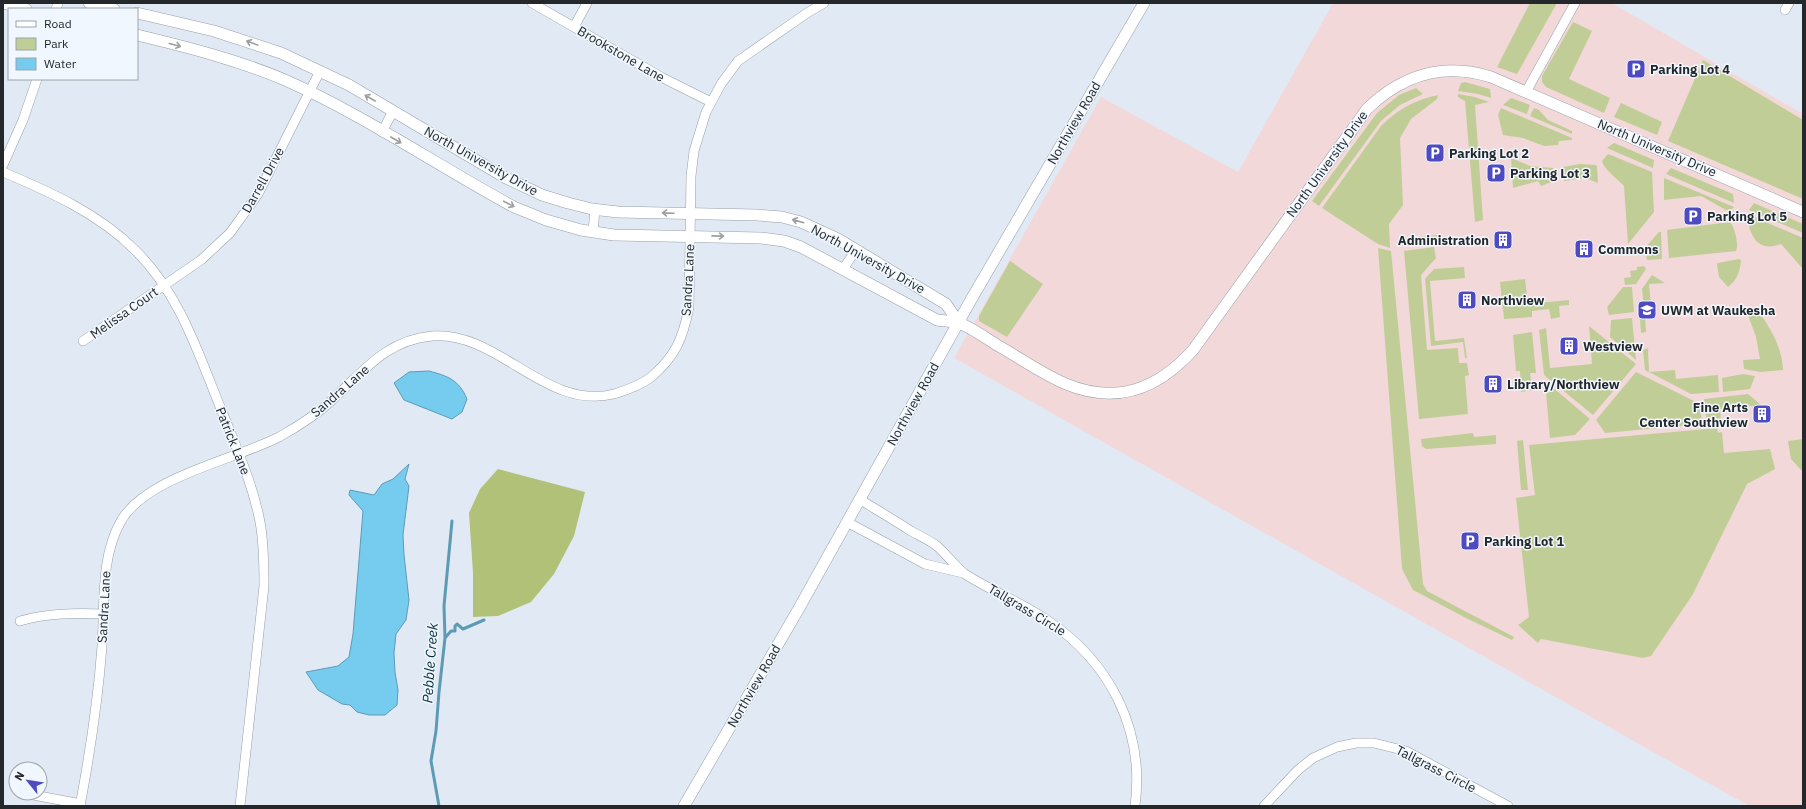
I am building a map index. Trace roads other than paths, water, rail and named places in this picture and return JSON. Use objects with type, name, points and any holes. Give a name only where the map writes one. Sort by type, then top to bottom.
[{"type":"street","points":[[3,3],[22,8]]},
{"type":"street","points":[[89,3],[110,8]]},
{"type":"street","name":"Brookstone Lane","points":[[532,3],[676,85],[711,102]]},
{"type":"street","points":[[574,27],[588,3]]},
{"type":"street","name":"Sandra Lane","points":[[80,805],[96,707],[109,545],[127,512],[138,500],[154,489],[278,437],[302,423],[329,403],[381,354],[398,344],[419,338],[442,336],[459,338],[482,347],[552,386],[575,395],[608,395],[627,391],[643,383],[666,362],[678,345],[684,330],[689,307],[692,165],[706,112],[721,84],[738,61],[807,13],[824,3]]},
{"type":"street","name":"Northview Road","points":[[684,806],[790,624],[959,323],[1144,3]]},
{"type":"street","points":[[1526,92],[1576,3]]},
{"type":"street","name":"North University Drive","points":[[138,13],[174,21],[244,40],[281,53],[349,85],[524,186],[562,201],[595,209],[618,212],[782,217],[801,222],[856,250],[946,304],[959,323]]},
{"type":"street","name":"North University Drive","points":[[138,36],[221,57],[279,78],[309,92],[382,132],[514,207],[546,220],[593,232],[614,234],[761,238],[802,247],[937,320],[959,323],[1064,383],[1078,389],[1107,393],[1126,392],[1144,387],[1168,374],[1193,350],[1360,117],[1384,94],[1409,79],[1443,71],[1464,71],[1483,75],[1526,92],[1803,212]]},
{"type":"street","name":"Darrell Drive","points":[[164,284],[201,260],[239,222],[258,194],[320,71]]},
{"type":"street","points":[[3,165],[23,120],[37,80]]},
{"type":"street","points":[[382,132],[393,111]]},
{"type":"street","name":"Patrick Lane","points":[[3,172],[68,202],[101,222],[136,250],[164,284],[186,323],[238,453],[256,505],[264,559],[264,586],[240,806]]},
{"type":"street","points":[[593,232],[595,209]]},
{"type":"street","points":[[843,269],[856,250]]},
{"type":"street","name":"Melissa Court","points":[[83,341],[164,284]]},
{"type":"street","name":"Tallgrass Circle","points":[[859,499],[936,546],[964,573],[1046,619],[1074,640],[1095,661],[1112,687],[1129,726],[1135,753],[1135,806]]},
{"type":"street","name":"Tallgrass Circle","points":[[847,522],[925,564],[964,573]]},
{"type":"street","points":[[20,621],[37,616],[70,613],[104,614]]},
{"type":"street","name":"Tallgrass Circle","points":[[1264,806],[1298,770],[1313,758],[1337,747],[1356,743],[1374,743],[1406,751],[1508,806]]},
{"type":"street","points":[[48,798],[80,805]]},
{"type":"water","points":[[429,371],[452,380],[460,387],[467,399],[462,412],[452,419],[404,400],[394,383],[409,372]]},
{"type":"water","points":[[409,464],[405,479],[409,486],[403,535],[409,600],[406,620],[396,634],[394,653],[398,690],[397,705],[385,715],[369,715],[357,712],[350,705],[342,704],[318,690],[306,672],[338,666],[349,657],[353,634],[363,511],[349,495],[350,490],[374,495],[382,484],[393,479]]},
{"type":"waterway","name":"Pebble Creek","points":[[439,806],[431,761],[436,731],[445,638],[444,606],[452,521]]},
{"type":"waterway","points":[[445,638],[451,631],[455,631],[455,626],[457,624],[463,629],[484,620]]},
{"type":"place","name":"Parking Lot 4","points":[[1636,69]]},
{"type":"place","name":"Parking Lot 2","points":[[1435,153]]},
{"type":"place","name":"Parking Lot 3","points":[[1496,173]]},
{"type":"place","name":"Parking Lot 5","points":[[1693,216]]},
{"type":"place","name":"Administration","points":[[1503,240]]},
{"type":"place","name":"Commons","points":[[1584,249]]},
{"type":"place","name":"Northview","points":[[1467,300]]},
{"type":"place","name":"UWM at Waukesha","points":[[1647,310]]},
{"type":"place","name":"Westview","points":[[1569,346]]},
{"type":"place","name":"Library/Northview","points":[[1493,384]]},
{"type":"place","name":"Fine Arts Center Southview","points":[[1762,414]]},
{"type":"place","name":"Parking Lot 1","points":[[1470,541]]}]
